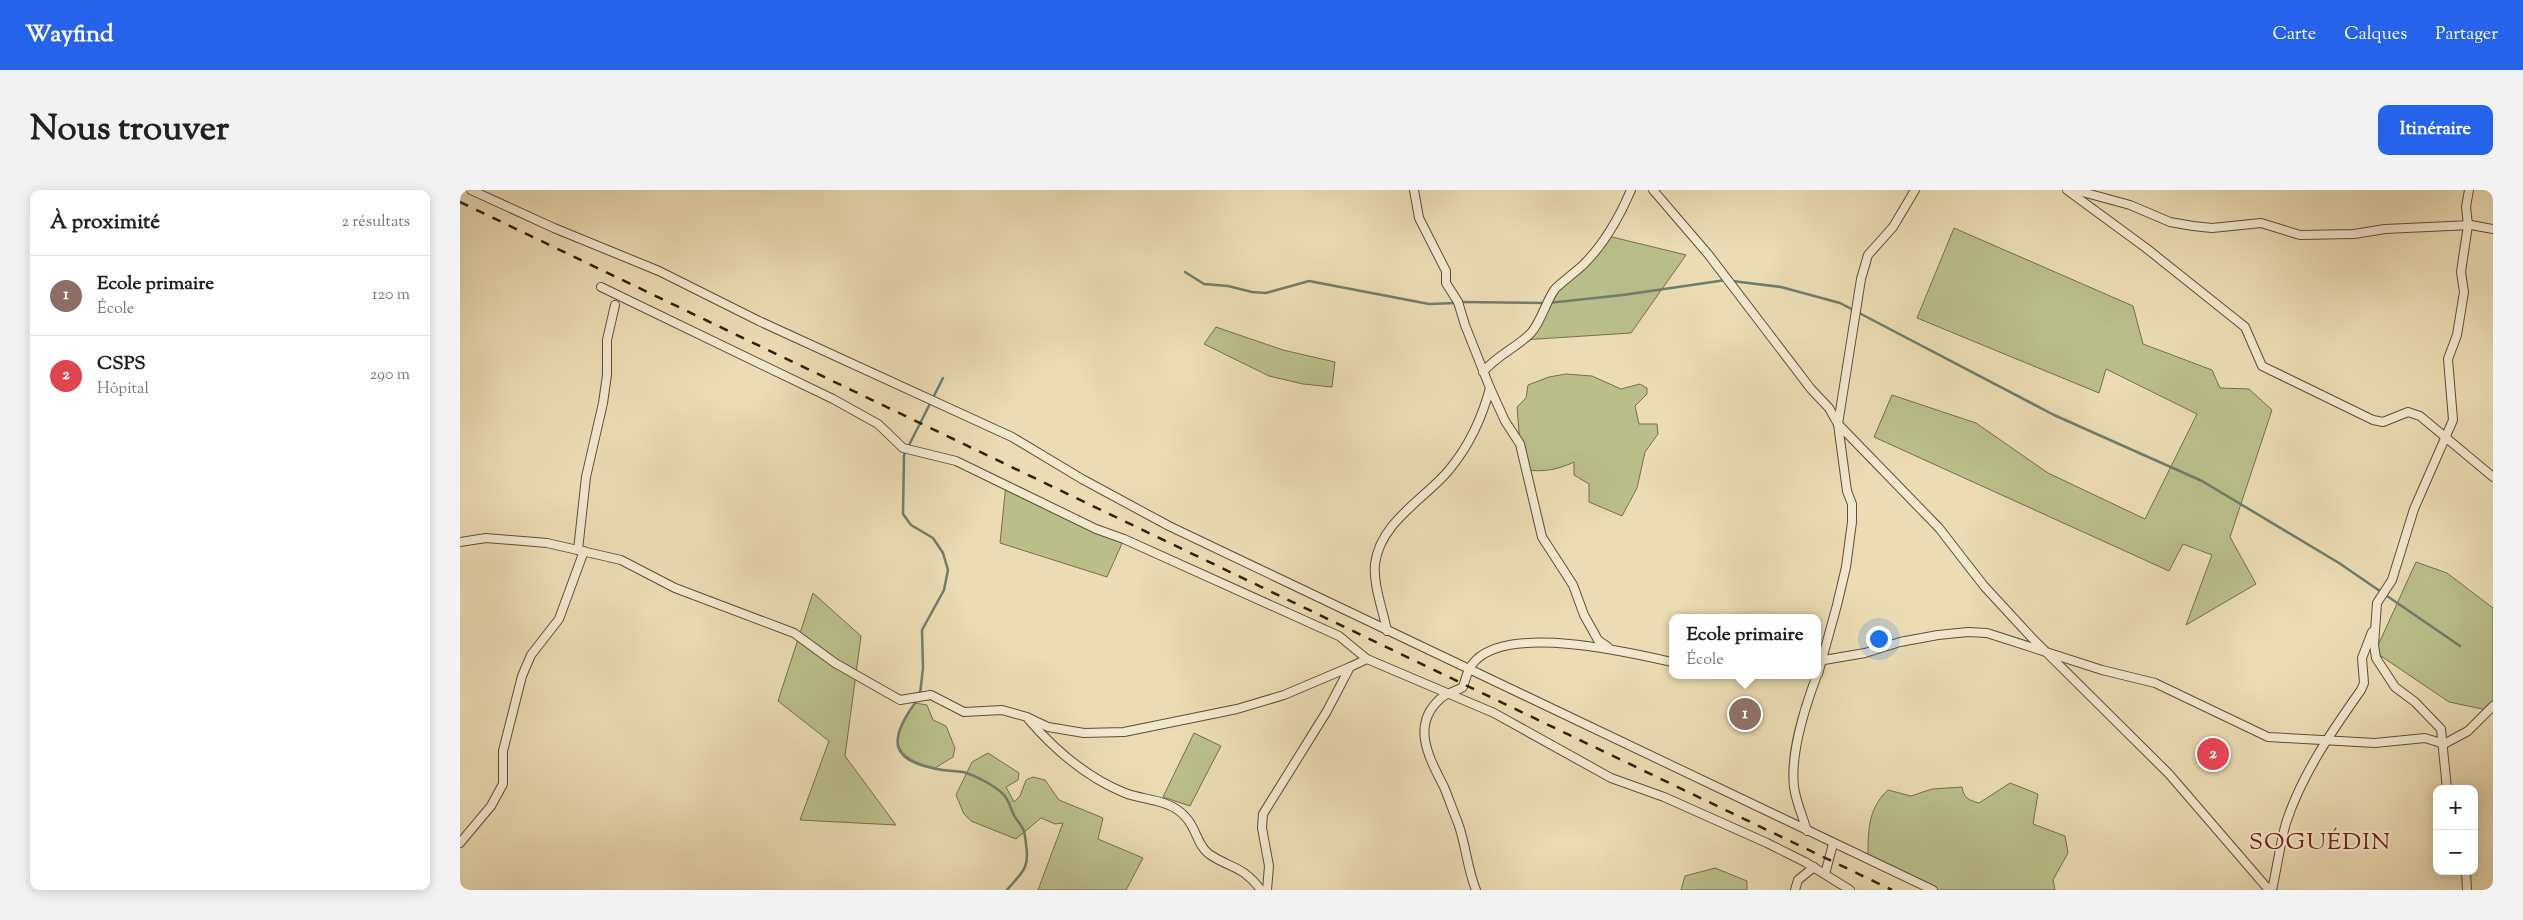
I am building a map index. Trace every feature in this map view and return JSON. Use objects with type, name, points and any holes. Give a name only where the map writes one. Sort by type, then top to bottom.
[{"type":"street","points":[[471,190],[554,228],[659,271],[759,321],[1012,437],[1082,479],[1169,526],[1933,890]]},
{"type":"street","points":[[1414,190],[1419,218],[1446,271],[1446,283],[1458,302],[1483,372],[1506,421],[1520,444],[1542,536],[1573,585],[1584,615],[1598,640],[1608,647]]},
{"type":"street","points":[[1483,372],[1492,361],[1530,333],[1542,317],[1555,289],[1569,279],[1594,254],[1608,236],[1631,190]]},
{"type":"street","points":[[1653,190],[1708,254],[1811,389],[1829,408],[1838,424],[1939,528],[1984,586],[2109,717],[2169,774],[2271,890]]},
{"type":"street","points":[[1821,654],[1838,605],[1846,567],[1852,522],[1852,504],[1847,491],[1838,424],[1860,287],[1868,254],[1893,227],[1915,190]]},
{"type":"street","points":[[2067,190],[2146,248],[2245,327],[2262,366],[2373,420],[2383,422],[2408,412],[2420,416],[2493,477]]},
{"type":"street","points":[[2075,190],[2130,205],[2170,222],[2212,228],[2262,223],[2300,235],[2354,234],[2385,229],[2468,225],[2493,230]]},
{"type":"street","points":[[2447,785],[2441,729],[2415,702],[2395,687],[2376,658],[2374,628],[2377,603],[2392,580],[2414,508],[2453,420],[2448,359],[2461,318],[2464,292],[2461,272],[2468,225],[2466,207],[2469,190]]},
{"type":"street","points":[[601,287],[834,399],[878,424],[902,448],[956,461],[1096,529],[1124,538],[1339,636],[1367,659],[1449,692],[1552,744],[1611,778],[1664,797],[1767,843],[1814,867],[1850,890]]},
{"type":"street","points":[[460,843],[491,806],[503,784],[503,751],[522,676],[534,650],[559,619],[581,551],[586,477],[603,403],[607,375],[607,340],[615,305]]},
{"type":"street","points":[[1387,631],[1376,582],[1375,564],[1379,548],[1407,509],[1434,487],[1451,468],[1477,428],[1490,388]]},
{"type":"street","points":[[460,542],[494,539],[547,543],[629,564],[674,588],[794,633],[835,663],[900,700],[930,695],[964,712],[1002,710],[1027,716],[1048,727],[1093,734],[1124,732],[1231,710],[1276,698],[1367,659]]},
{"type":"street","points":[[2271,890],[2286,823],[2304,781],[2327,740],[2364,683],[2362,658],[2374,628]]},
{"type":"street","points":[[1821,660],[1865,653],[1900,642],[1938,635],[1968,632],[1987,633],[2051,655],[2155,683],[2268,737],[2375,744],[2425,738],[2444,744],[2468,731],[2493,706]]},
{"type":"street","points":[[1476,890],[1468,870],[1460,830],[1429,757],[1424,740],[1424,732],[1431,712],[1440,699],[1449,692],[1464,687],[1469,668],[1484,654],[1505,646],[1533,643],[1608,647],[1669,661]]},
{"type":"street","points":[[1267,890],[1269,862],[1262,828],[1263,814],[1327,711],[1350,667]]},
{"type":"street","points":[[1807,831],[1794,788],[1794,757],[1803,712],[1815,679]]},
{"type":"street","points":[[1027,716],[1051,745],[1091,774],[1125,793],[1171,806],[1186,816],[1193,825],[1203,848],[1210,854],[1250,876],[1261,890]]},
{"type":"street","points":[[1825,874],[1833,844]]},
{"type":"street","points":[[1795,890],[1798,880],[1814,867]]},
{"type":"street","points":[[2466,875],[2466,890]]},
{"type":"street","points":[[1836,881],[1836,890]]},
{"type":"green space","points":[[1954,228],[2133,306],[2143,344],[2212,370],[2220,388],[2249,389],[2272,410],[2230,537],[2256,584],[2186,625],[2212,555],[2183,544],[2169,571],[1874,437],[1892,395],[1976,423],[2048,473],[2145,519],[2197,414],[2106,369],[2099,393],[1917,318]]},
{"type":"green space","points":[[1608,236],[1686,255],[1631,333],[1522,340],[1530,333],[1555,289]]},
{"type":"green space","points":[[1216,327],[1283,350],[1335,362],[1332,387],[1303,384],[1269,376],[1204,344]]},
{"type":"green space","points":[[1566,374],[1592,376],[1621,389],[1640,384],[1647,388],[1647,394],[1635,406],[1639,424],[1657,424],[1658,434],[1645,452],[1637,488],[1622,516],[1589,502],[1589,484],[1574,475],[1574,462],[1550,470],[1526,470],[1520,444],[1517,407],[1526,398],[1528,385],[1549,377]]},
{"type":"green space","points":[[1006,484],[1124,539],[1107,577],[1000,543]]},
{"type":"green space","points":[[2416,562],[2447,573],[2493,608],[2493,706],[2487,710],[2449,702],[2375,652]]},
{"type":"green space","points":[[813,593],[861,636],[845,756],[896,825],[800,820],[829,741],[778,701]]},
{"type":"green space","points":[[915,703],[927,705],[933,720],[946,726],[955,748],[953,757],[935,768],[909,758],[902,752],[898,744],[901,726]]},
{"type":"green space","points":[[1194,733],[1221,746],[1190,806],[1163,797]]},
{"type":"green space","points":[[988,753],[1019,773],[1018,780],[1006,787],[1014,802],[1020,796],[1026,780],[1033,777],[1045,780],[1059,800],[1103,818],[1098,839],[1143,858],[1126,890],[1038,890],[1063,823],[1055,824],[1041,818],[1016,839],[971,821],[964,814],[956,795],[972,762]]},
{"type":"green space","points":[[2010,783],[2038,794],[2033,824],[2065,836],[2068,853],[2053,880],[2055,890],[1933,890],[1868,860],[1869,831],[1872,814],[1881,797],[1888,790],[1911,796],[1932,789],[1962,787],[1967,798],[1979,803]]},
{"type":"green space","points":[[1715,868],[1747,881],[1747,890],[1681,890],[1685,876]]},
{"type":"waterway","points":[[1185,272],[1204,284],[1228,286],[1252,292],[1266,293],[1309,281],[1429,304],[1456,303]]},
{"type":"waterway","points":[[1461,302],[1548,303],[1623,295],[1726,280]]},
{"type":"waterway","points":[[1732,281],[1781,287],[1840,303],[2054,415],[2202,481],[2339,563],[2460,646]]},
{"type":"waterway","points":[[920,694],[923,668],[922,630],[944,590],[948,570],[943,553],[933,538],[911,525],[903,514],[904,455],[943,378]]},
{"type":"waterway","points":[[918,699],[901,726],[898,737],[898,747],[903,755],[925,766],[963,772],[989,784],[1005,797],[1023,829],[1027,852],[1026,865],[1007,890]]},
{"type":"railway","points":[[460,202],[1892,890]]},
{"type":"place","name":"Ecole primaire","points":[[1745,714]]},
{"type":"place","name":"CSPS","points":[[2213,754]]},
{"type":"district","name":"SOGUÉDIN","points":[[2320,841]]}]
